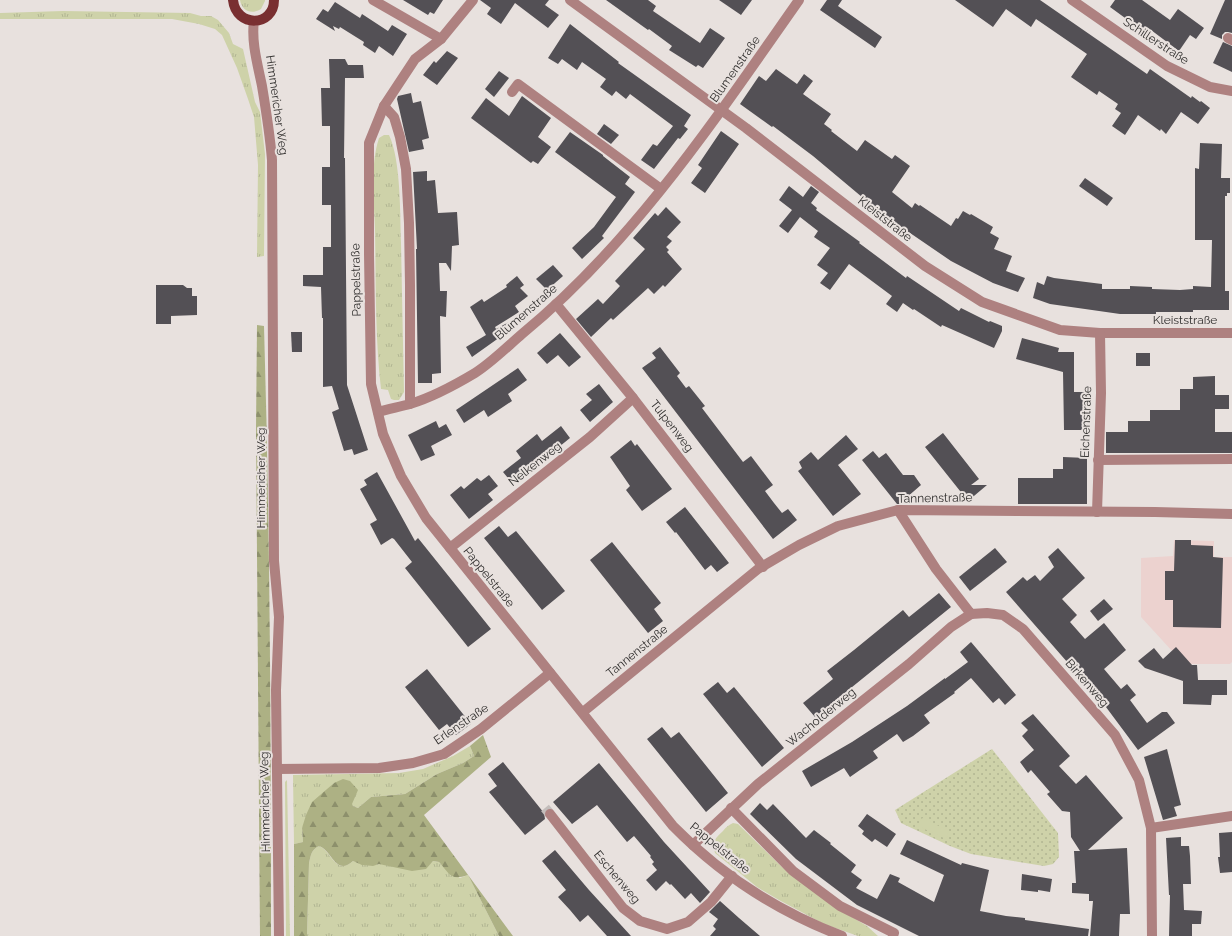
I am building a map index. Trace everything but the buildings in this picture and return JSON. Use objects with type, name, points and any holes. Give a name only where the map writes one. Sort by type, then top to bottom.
[{"type":"main road","points":[[233,0],[234,7],[238,15],[246,20],[254,21],[262,20],[268,16],[273,9],[274,0]]},
{"type":"street","points":[[373,0],[441,39]]},
{"type":"street","name":"Pappelstraße","points":[[473,0],[441,39],[415,59],[384,106],[369,143],[371,384],[383,434],[401,476],[426,518],[673,826],[692,846],[758,894],[809,922],[842,936]]},
{"type":"street","name":"Kleiststraße","points":[[570,0],[746,128],[925,266],[982,302],[1060,330],[1100,333],[1232,333]]},
{"type":"street","name":"Blumenstraße","points":[[378,412],[410,404],[432,396],[476,372],[541,319],[592,270],[661,189],[721,111],[799,0]]},
{"type":"street","name":"Schillerstraße","points":[[1072,0],[1167,66],[1210,87],[1232,91]]},
{"type":"street","name":"Himmericher Weg","points":[[254,21],[253,29],[255,46],[270,130],[272,160],[274,561],[279,617],[276,690],[279,936]]},
{"type":"street","points":[[512,92],[518,84],[661,189]]},
{"type":"street","points":[[384,106],[394,117],[400,137],[406,169],[409,231],[410,404]]},
{"type":"street","name":"Tulpenweg","points":[[556,304],[633,398],[762,567]]},
{"type":"street","name":"Eichenstraße","points":[[1097,512],[1100,333]]},
{"type":"street","name":"Nelkenweg","points":[[450,548],[590,437],[633,398]]},
{"type":"street","points":[[1098,460],[1232,459]]},
{"type":"street","points":[[898,510],[936,569],[971,614]]},
{"type":"street","name":"Tannenstraße","points":[[583,712],[758,569],[799,545],[838,526],[898,510],[1232,514]]},
{"type":"street","name":"Birkenweg","points":[[971,614],[987,613],[1002,616],[1022,629],[1115,735],[1139,780],[1151,828],[1152,936]]},
{"type":"street","name":"Wacholderweg","points":[[692,846],[758,784],[909,664],[951,627],[971,614]]},
{"type":"street","name":"Erlenstraße","points":[[277,769],[378,768],[413,763],[444,754],[481,729],[550,674]]},
{"type":"street","points":[[731,808],[793,871],[840,906],[894,933],[893,936]]},
{"type":"street","name":"Eschenweg","points":[[550,814],[623,908],[640,921],[666,929],[688,922],[711,902],[732,876]]},
{"type":"street","points":[[1151,828],[1232,816]]},
{"type":"shaded area","points":[[1174,540],[1214,541],[1214,557],[1232,557],[1232,662],[1230,664],[1184,664],[1141,617],[1141,558],[1173,556]]},
{"type":"green space","points":[[240,0],[265,1],[261,9],[250,12],[243,7]]},
{"type":"green space","points":[[63,11],[190,13],[201,16],[211,16],[218,20],[229,33],[233,44],[243,49],[255,102],[260,112],[265,154],[264,256],[257,257],[258,165],[254,117],[237,68],[222,35],[215,29],[199,24],[172,19],[0,19],[0,13]]},
{"type":"green space","points":[[384,135],[389,135],[393,146],[396,158],[399,188],[404,392],[399,400],[391,399],[388,390],[381,389],[378,349],[373,195],[374,160],[376,149],[379,138]]},
{"type":"green space","points":[[257,325],[264,326],[268,478],[271,936],[260,936],[256,428]]},
{"type":"green space","points":[[483,735],[491,757],[424,815],[513,936],[499,936],[468,875],[454,877],[448,873],[439,862],[433,861],[426,869],[412,871],[379,864],[373,866],[362,865],[353,861],[342,866],[334,861],[323,848],[319,846],[313,851],[309,863],[307,936],[294,936],[294,844],[303,842],[302,828],[312,802],[334,783],[343,779],[350,781],[358,790],[352,804],[358,808],[371,797],[405,794],[437,774],[463,763],[474,756],[470,746]]},
{"type":"green space","points":[[470,746],[474,756],[463,763],[437,774],[405,794],[371,797],[358,808],[353,806],[334,783],[326,791],[302,828],[303,842],[294,844],[293,775],[399,773],[423,769],[453,756]]},
{"type":"green space","points":[[992,749],[1058,833],[1059,857],[1053,864],[1044,866],[971,854],[901,823],[895,810]]},
{"type":"green space","points":[[287,780],[290,936],[286,936],[285,782]]},
{"type":"green space","points":[[922,818],[949,831],[946,839],[918,826]]},
{"type":"green space","points":[[733,823],[738,824],[782,867],[835,907],[867,926],[878,936],[858,936],[824,924],[757,887],[715,853],[714,843],[716,838],[726,827]]},
{"type":"green space","points":[[319,846],[327,852],[334,861],[342,866],[353,861],[369,865],[428,865],[433,861],[439,862],[460,878],[468,875],[499,936],[307,936],[309,863],[313,851]]},
{"type":"tunnel","points":[[545,808],[550,814]]}]
